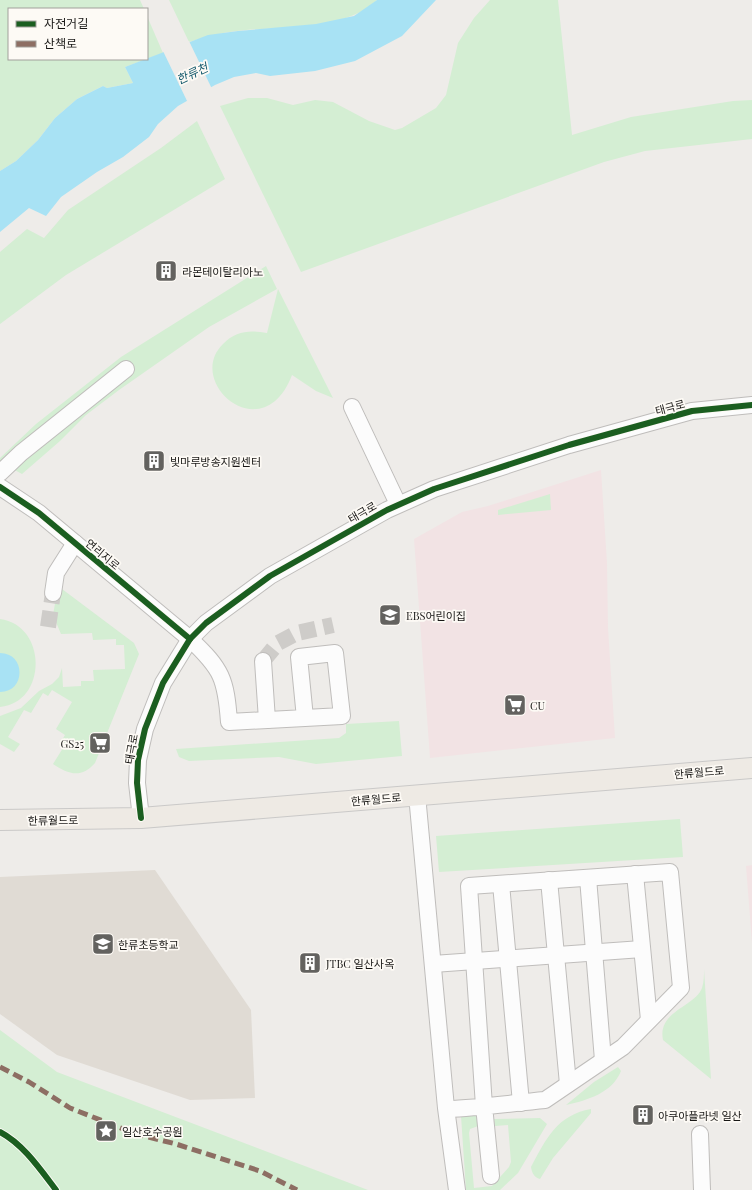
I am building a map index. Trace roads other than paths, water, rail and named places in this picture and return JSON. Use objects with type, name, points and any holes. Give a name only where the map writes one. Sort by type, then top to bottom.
[{"type":"main road","name":"한류월드로","points":[[0,820],[141,818],[752,768]]},
{"type":"street","points":[[0,473],[21,453],[126,369]]},
{"type":"street","name":"태극로","points":[[141,818],[137,784],[138,760],[145,728],[163,683],[190,639],[206,624],[270,576],[398,504],[434,489],[594,438],[692,411],[752,405]]},
{"type":"street","points":[[352,407],[398,504]]},
{"type":"street","name":"연리지로","points":[[0,488],[39,513],[190,639],[212,660],[227,692],[229,722],[268,720]]},
{"type":"street","points":[[53,593],[56,573],[74,543]]},
{"type":"street","points":[[262,661],[268,720],[305,718]]},
{"type":"street","points":[[417,795],[446,1109],[457,1190]]},
{"type":"street","points":[[446,1109],[484,1106],[521,1103],[545,1100],[623,1047],[681,988],[670,872],[469,886],[473,961],[484,1106],[491,1176]]},
{"type":"street","points":[[635,874],[649,1020]]},
{"type":"street","points":[[588,878],[603,1060]]},
{"type":"street","points":[[549,880],[568,1084]]},
{"type":"street","points":[[501,884],[521,1103]]},
{"type":"street","points":[[433,964],[642,949]]},
{"type":"street","points":[[700,1134],[702,1190]]},
{"type":"water","name":"한류천","points":[[377,0],[436,0],[402,36],[355,61],[315,71],[270,76],[256,73],[234,77],[215,85],[178,106],[158,124],[149,137],[123,157],[97,172],[61,197],[46,216],[29,208],[0,232],[0,171],[16,161],[38,140],[55,118],[77,99],[103,86],[107,88],[133,83],[125,67],[143,60],[148,60],[148,58],[208,35],[316,24],[354,16]]},
{"type":"water","points":[[0,653],[9,655],[15,659],[20,672],[15,686],[9,690],[0,692]]},
{"type":"tunnel","points":[[48,627],[53,593]]},
{"type":"tunnel","points":[[263,661],[278,643],[297,633],[333,625]]},
{"type":"place","name":"라몬테이탈리아노","points":[[166,271]]},
{"type":"place","name":"빛마루방송지원센터","points":[[154,461]]},
{"type":"place","name":"EBS어린이집","points":[[390,615]]},
{"type":"place","name":"CU","points":[[515,705]]},
{"type":"place","name":"GS25","points":[[100,743]]},
{"type":"place","name":"한류초등학교","points":[[103,944]]},
{"type":"place","name":"JTBC 일산사옥","points":[[310,963]]},
{"type":"place","name":"아쿠아플라넷 일산","points":[[643,1115]]},
{"type":"place","name":"일산호수공원","points":[[106,1131]]}]
